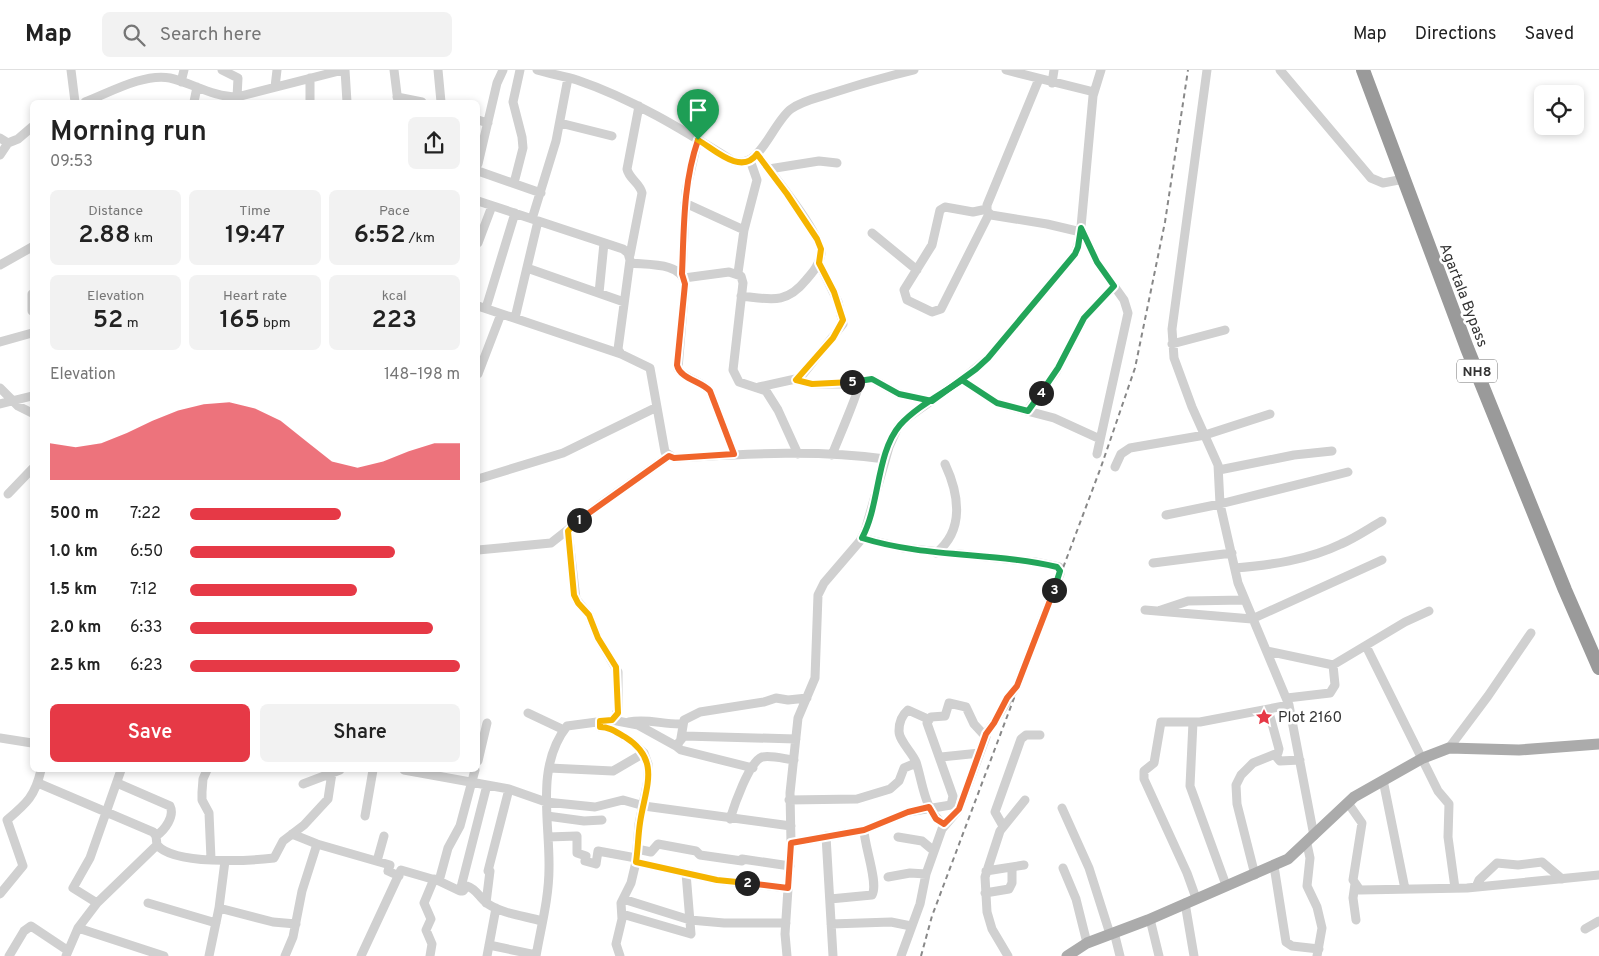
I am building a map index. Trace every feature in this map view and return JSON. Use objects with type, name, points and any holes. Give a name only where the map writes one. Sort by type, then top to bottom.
[{"type":"highway","name":"Agartala Bypass","points":[[1363,70],[1467,348],[1565,590],[1599,668]]},
{"type":"main road","points":[[1073,954],[1087,944],[1150,919],[1288,859],[1348,803],[1383,780],[1423,758],[1448,748],[1519,750],[1599,744]]},
{"type":"street","points":[[71,70],[76,100]]},
{"type":"street","points":[[180,82],[184,70]]},
{"type":"street","points":[[222,70],[238,78],[237,97]]},
{"type":"street","points":[[275,88],[277,70]]},
{"type":"street","points":[[102,99],[135,83],[162,74],[222,96],[251,98],[275,88],[344,70],[347,100]]},
{"type":"street","points":[[394,70],[397,100]]},
{"type":"street","points":[[438,70],[441,100]]},
{"type":"street","points":[[480,156],[497,82],[503,70]]},
{"type":"street","points":[[514,183],[523,148],[514,102],[520,70]]},
{"type":"street","points":[[537,70],[568,78],[613,94],[639,106],[733,161],[742,163],[754,157],[781,118],[798,105],[873,80],[914,70]]},
{"type":"street","points":[[1006,70],[1094,92]]},
{"type":"street","points":[[1052,83],[1054,70]]},
{"type":"street","points":[[787,956],[786,922],[791,843],[790,800],[798,718],[815,678],[819,590],[862,538],[869,520],[885,460],[898,427],[907,418],[962,380],[988,358],[1075,254],[1081,230],[1094,92],[1101,70]]},
{"type":"street","points":[[1207,70],[1172,344],[1174,358],[1183,385],[1219,470],[1220,504],[1244,600],[1288,702],[1300,760],[1310,840],[1307,886],[1317,908],[1322,928],[1318,952],[1292,946],[1286,942],[1274,866]]},
{"type":"street","points":[[1280,70],[1371,178],[1383,183],[1404,179]]},
{"type":"street","points":[[310,78],[310,100]]},
{"type":"street","points":[[515,318],[527,268],[541,193],[560,123],[568,78]]},
{"type":"street","points":[[1039,79],[988,211],[938,311],[932,312],[905,297],[905,288],[933,242],[940,210],[945,207],[973,212],[988,211],[1081,230]]},
{"type":"street","points":[[194,100],[197,87]]},
{"type":"street","points":[[620,354],[618,344],[642,193],[627,169],[639,106]]},
{"type":"street","points":[[480,121],[488,123]]},
{"type":"street","points":[[560,123],[612,136]]},
{"type":"street","points":[[0,155],[4,140],[18,139],[30,129]]},
{"type":"street","points":[[698,140],[688,177],[685,203],[678,369],[710,391],[734,454]]},
{"type":"street","points":[[741,296],[786,298],[798,290],[819,263],[821,249],[817,239],[769,169],[754,157]]},
{"type":"street","points":[[754,157],[757,180],[744,230],[738,273],[743,283],[733,370],[740,382],[758,387],[770,396],[798,454]]},
{"type":"street","points":[[769,169],[822,161],[837,163]]},
{"type":"street","points":[[480,172],[541,193]]},
{"type":"street","points":[[480,202],[624,249],[630,259],[675,269],[683,276],[738,273]]},
{"type":"street","points":[[685,203],[744,230]]},
{"type":"street","points":[[480,238],[492,206]]},
{"type":"street","points":[[515,213],[482,307],[620,354],[650,368],[665,452],[669,456],[674,458],[734,454],[798,454],[885,460]]},
{"type":"street","points":[[1081,230],[1097,262],[1128,308],[1128,321],[1097,454]]},
{"type":"street","points":[[872,233],[917,270]]},
{"type":"street","points":[[599,293],[604,243]]},
{"type":"street","points":[[0,265],[30,249]]},
{"type":"street","points":[[796,380],[811,365],[843,324],[838,302],[819,263]]},
{"type":"street","points":[[527,268],[624,302]]},
{"type":"street","points":[[1028,411],[1058,368],[1084,318],[1114,286]]},
{"type":"street","points":[[481,354],[501,314]]},
{"type":"street","points":[[1172,344],[1225,330]]},
{"type":"street","points":[[0,342],[30,334]]},
{"type":"street","points":[[758,387],[796,380],[812,384],[857,382],[872,379],[899,394],[932,401]]},
{"type":"street","points":[[962,380],[997,403],[1054,418],[1100,439]]},
{"type":"street","points":[[832,455],[845,418],[859,390],[857,382]]},
{"type":"street","points":[[0,388],[12,401],[30,412]]},
{"type":"street","points":[[0,404],[30,396]]},
{"type":"street","points":[[480,478],[563,453],[657,407]]},
{"type":"street","points":[[1116,467],[1122,454],[1130,448],[1205,435],[1270,414]]},
{"type":"street","points":[[1219,470],[1294,455],[1332,451]]},
{"type":"street","points":[[480,550],[545,545],[568,531],[598,506],[669,456]]},
{"type":"street","points":[[936,553],[947,544],[951,536],[956,508],[956,490],[945,464]]},
{"type":"street","points":[[8,494],[30,471]]},
{"type":"street","points":[[1166,515],[1220,504],[1348,472]]},
{"type":"street","points":[[1235,568],[1277,564],[1318,553],[1341,544],[1382,521]]},
{"type":"street","points":[[568,531],[576,600],[589,615],[598,638],[618,672],[618,709],[616,718],[612,720]]},
{"type":"street","points":[[862,538],[895,547],[936,553],[1035,562],[1060,569],[1017,686],[1007,698],[986,734],[959,809],[944,824],[926,874],[920,904],[902,956]]},
{"type":"street","points":[[1153,563],[1232,553]]},
{"type":"street","points":[[1145,610],[1252,619],[1382,560]]},
{"type":"street","points":[[1157,611],[1188,601],[1244,600]]},
{"type":"street","points":[[1267,652],[1334,665],[1405,622],[1429,611]]},
{"type":"street","points":[[1448,748],[1488,696],[1531,633]]},
{"type":"street","points":[[1366,646],[1438,791],[1449,804],[1448,837],[1455,888]]},
{"type":"street","points":[[1194,956],[1191,901],[1143,774],[1146,768],[1154,763],[1161,722],[1193,722],[1268,709],[1288,702],[1330,693],[1335,685],[1334,665]]},
{"type":"street","points":[[676,746],[681,738],[686,718],[700,712],[764,702],[776,698],[788,700],[806,698]]},
{"type":"street","points":[[944,824],[936,819],[929,807],[916,763],[900,735],[900,723],[908,710],[928,719],[946,716],[949,703],[963,705],[968,710],[974,724],[986,734]]},
{"type":"street","points":[[1255,874],[1237,804],[1236,785],[1241,775],[1253,763],[1275,755],[1279,749],[1268,709]]},
{"type":"street","points":[[528,713],[564,730]]},
{"type":"street","points":[[625,722],[646,719],[666,724],[683,724]]},
{"type":"street","points":[[791,843],[864,830],[908,812],[951,804],[953,801],[941,757],[929,732],[928,719]]},
{"type":"street","points":[[489,944],[536,956],[548,878],[546,802],[549,768],[554,747],[564,730],[572,724],[612,720],[625,722],[638,726],[681,750],[754,768]]},
{"type":"street","points":[[600,721],[600,727],[608,727],[630,740],[644,753],[648,780],[629,890],[623,899],[616,944],[620,956]]},
{"type":"street","points":[[1193,722],[1190,786],[1226,885]]},
{"type":"street","points":[[480,753],[488,723]]},
{"type":"street","points":[[1003,826],[995,812],[1021,739],[1026,735],[1040,735]]},
{"type":"street","points":[[681,738],[684,736],[718,736],[796,740]]},
{"type":"street","points":[[0,738],[30,743]]},
{"type":"street","points":[[549,768],[613,771],[644,753]]},
{"type":"street","points":[[941,757],[980,753]]},
{"type":"street","points":[[1275,755],[1280,761],[1300,760]]},
{"type":"street","points":[[730,819],[740,788],[762,758],[794,760]]},
{"type":"street","points":[[790,800],[857,800],[890,789],[899,781],[904,768],[916,763]]},
{"type":"street","points":[[0,894],[23,866],[3,818],[27,803],[38,783],[41,772]]},
{"type":"street","points":[[97,903],[73,888],[90,858],[120,772]]},
{"type":"street","points":[[206,772],[203,779],[202,800],[209,813],[211,859]]},
{"type":"street","points":[[38,783],[148,830],[162,851],[174,856],[225,861],[274,858],[283,841],[304,825],[328,799],[336,772]]},
{"type":"street","points":[[303,784],[336,772]]},
{"type":"street","points":[[365,816],[374,772]]},
{"type":"street","points":[[429,772],[509,789],[546,802],[595,807],[623,800],[644,806],[791,826]]},
{"type":"street","points":[[430,956],[432,944],[426,930],[431,919],[424,902],[460,826],[474,772]]},
{"type":"street","points":[[1383,780],[1405,889]]},
{"type":"street","points":[[9,956],[24,931],[31,926],[67,953],[78,928],[97,903],[157,841],[166,828],[172,812],[170,806],[117,783]]},
{"type":"street","points":[[460,891],[487,785]]},
{"type":"street","points":[[486,903],[490,871],[488,871],[509,789]]},
{"type":"street","points":[[1008,956],[990,924],[985,893],[986,871],[1003,826],[1025,800]]},
{"type":"street","points":[[1348,803],[1362,823],[1354,875],[1353,898],[1356,920]]},
{"type":"street","points":[[1062,808],[1089,868],[1120,956]]},
{"type":"street","points":[[546,816],[584,821],[602,820]]},
{"type":"street","points":[[830,899],[872,895],[874,892],[864,842],[864,830]]},
{"type":"street","points":[[292,834],[317,844],[390,865],[388,871],[436,880],[463,892],[466,886],[475,890],[486,903],[496,908],[542,921]]},
{"type":"street","points":[[377,861],[384,836]]},
{"type":"street","points":[[548,837],[578,836],[576,854],[586,856],[585,862],[596,864],[598,852],[636,856],[686,873],[717,880],[788,888]]},
{"type":"street","points":[[826,836],[833,956]]},
{"type":"street","points":[[898,837],[922,841],[934,851]]},
{"type":"street","points":[[285,956],[296,924],[302,891],[317,844]]},
{"type":"street","points":[[636,856],[651,852],[658,844],[722,859],[742,861],[742,859],[790,866]]},
{"type":"street","points":[[209,956],[219,908],[225,861]]},
{"type":"street","points":[[1476,888],[1494,865],[1500,863],[1518,865],[1542,862],[1562,879]]},
{"type":"street","points":[[986,871],[1024,865]]},
{"type":"street","points":[[985,893],[1009,889],[1012,883],[1012,867]]},
{"type":"street","points":[[1063,868],[1076,899],[1087,944]]},
{"type":"street","points":[[362,956],[400,873]]},
{"type":"street","points":[[622,914],[688,934],[692,932],[686,873]]},
{"type":"street","points":[[888,876],[910,873],[926,874]]},
{"type":"street","points":[[1355,884],[1363,890],[1476,888],[1599,875]]},
{"type":"street","points":[[623,899],[690,920],[724,923],[786,922]]},
{"type":"street","points":[[148,903],[216,923]]},
{"type":"street","points":[[219,908],[273,922],[296,924]]},
{"type":"street","points":[[487,956],[496,908]]},
{"type":"street","points":[[648,923],[655,909]]},
{"type":"street","points":[[1150,919],[1159,956]]},
{"type":"street","points":[[1585,929],[1599,921]]},
{"type":"street","points":[[831,924],[890,922],[911,926]]},
{"type":"street","points":[[78,928],[164,956]]},
{"type":"railway","points":[[921,956],[932,916],[1101,467],[1135,368],[1165,222],[1188,70]]},
{"type":"place","name":"Plot 2160","points":[[1264,717]]},
{"type":"route","points":[[698,140],[688,177],[685,203],[682,274],[685,284],[677,365],[681,373],[704,385],[710,391],[734,454],[674,458],[669,456],[578,521],[568,531],[574,595],[578,603],[587,611],[598,638],[618,672],[618,713],[616,718],[612,720],[600,721],[600,727],[608,727],[630,740],[642,750],[648,764],[648,780],[639,824],[636,862],[717,880],[788,888],[791,843],[864,830],[908,812],[929,807],[933,816],[944,824],[957,813],[986,734],[1007,698],[1017,686],[1026,666],[1060,574],[1059,568],[1038,562],[930,552],[882,544],[862,538],[869,520],[889,447],[898,427],[907,418],[932,401],[944,392],[962,380],[997,403],[1028,411],[1058,368],[1084,318],[1114,286],[1097,262],[1081,228],[1075,254],[1026,315],[976,369],[932,401],[899,394],[872,379],[857,382],[812,384],[796,380],[811,365],[843,324],[843,317],[838,302],[819,263],[821,249],[817,239],[757,154],[747,162],[736,162],[698,140]]}]
